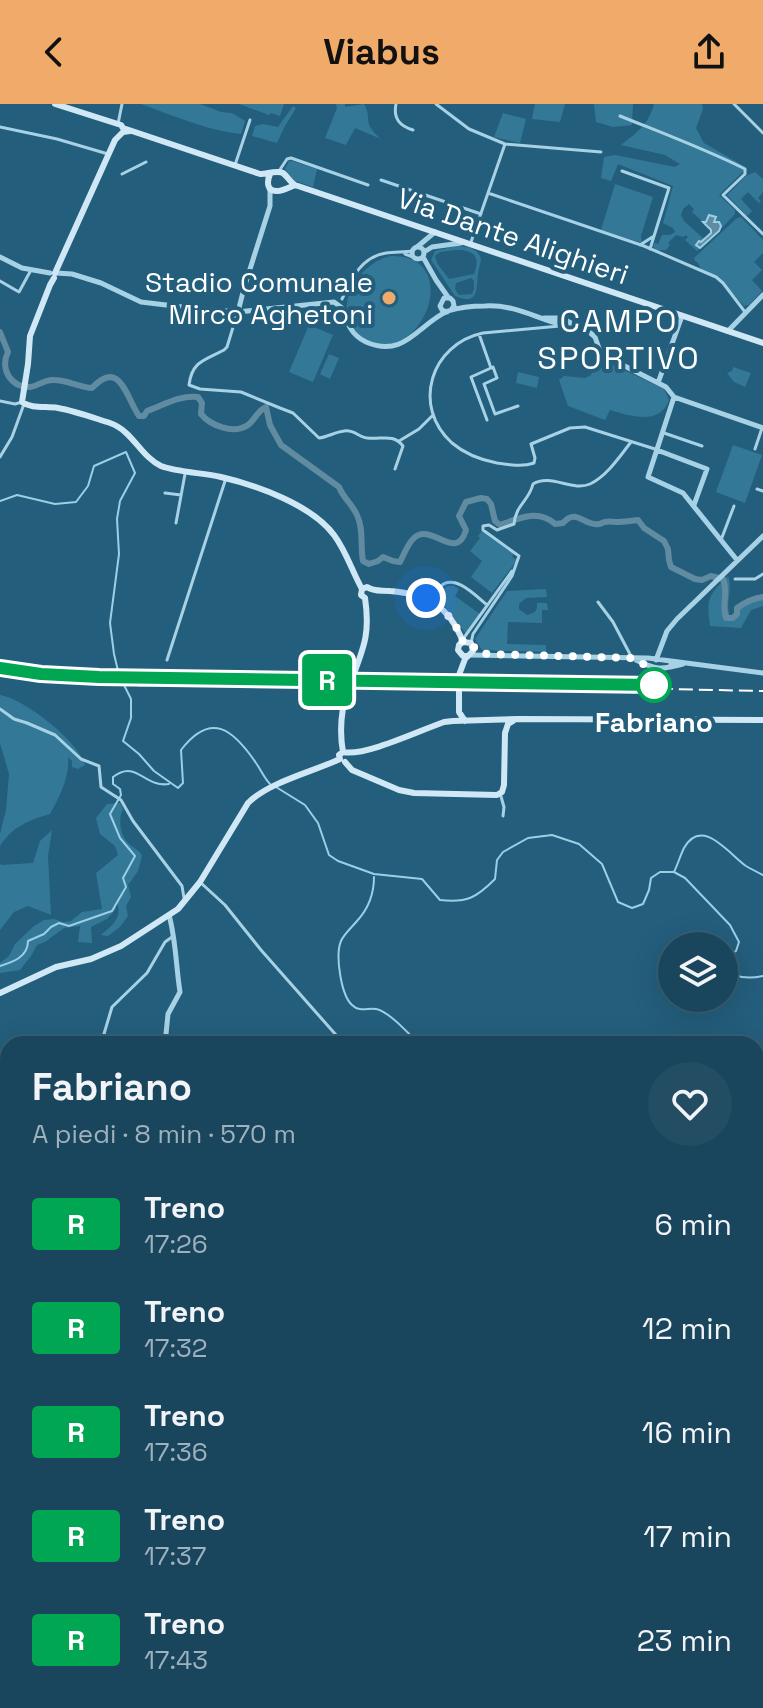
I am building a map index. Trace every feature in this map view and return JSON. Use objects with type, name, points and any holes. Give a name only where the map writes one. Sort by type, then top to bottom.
[{"type":"main road","name":"Via Dante Alighieri","points":[[55,104],[260,174],[278,174],[295,185],[763,343]]},
{"type":"main road","points":[[119,128],[52,276],[30,336],[23,403],[57,408],[117,426],[150,459],[162,466],[226,478],[283,497],[328,527],[365,598],[368,631],[353,676]]},
{"type":"main road","name":"Via Dante Alighieri","points":[[278,174],[278,189]]},
{"type":"main road","points":[[278,174],[278,189],[295,185]]},
{"type":"main road","points":[[362,589],[396,591],[426,598],[439,605],[451,617],[468,648],[459,675]]},
{"type":"main road","points":[[365,598],[372,591]]},
{"type":"main road","points":[[348,688],[340,721],[344,757],[352,770],[399,790],[500,793],[504,785],[505,733],[508,724],[517,719]]},
{"type":"main road","points":[[459,691],[459,712],[465,721]]},
{"type":"main road","points":[[484,719],[499,725],[505,733]]},
{"type":"main road","points":[[0,992],[56,967],[91,959],[121,946],[169,915],[200,882],[253,797],[344,757],[444,722],[484,719],[763,720]]},
{"type":"street","points":[[119,128],[122,104]]},
{"type":"street","points":[[396,104],[397,120],[413,130]]},
{"type":"street","points":[[436,104],[469,129],[505,144],[601,152]]},
{"type":"street","points":[[734,104],[763,133]]},
{"type":"street","points":[[620,116],[697,146],[745,169],[745,174],[723,195],[763,234]]},
{"type":"street","points":[[235,165],[250,120]]},
{"type":"street","points":[[0,127],[108,154]]},
{"type":"street","points":[[465,307],[449,312],[410,339],[391,347],[380,347],[356,336],[349,327],[341,301],[355,273],[364,262],[375,256],[468,243],[505,144]]},
{"type":"street","points":[[278,174],[287,159],[291,158],[368,185]]},
{"type":"street","points":[[122,174],[146,162]]},
{"type":"street","points":[[622,171],[669,188],[650,249]]},
{"type":"street","points":[[381,180],[481,214]]},
{"type":"street","points":[[278,189],[271,199],[227,347],[196,366],[189,385],[200,389],[241,392],[293,413],[319,438],[346,430],[362,437],[390,437],[403,446],[395,469]]},
{"type":"street","points":[[488,193],[640,245],[716,277],[746,312]]},
{"type":"street","points":[[415,226],[419,232],[418,252],[454,305]]},
{"type":"street","points":[[418,252],[435,232]]},
{"type":"street","points":[[432,247],[435,232]]},
{"type":"street","points":[[640,245],[654,236]]},
{"type":"street","points":[[0,257],[52,276],[67,274]]},
{"type":"street","points":[[58,264],[60,270],[67,274],[101,283],[141,302],[235,312],[341,301]]},
{"type":"street","points":[[0,281],[19,292],[31,270]]},
{"type":"street","points":[[436,280],[441,304],[449,312]]},
{"type":"street","points":[[728,331],[763,295]]},
{"type":"street","points":[[433,322],[441,304],[448,297]]},
{"type":"street","points":[[454,305],[503,306],[563,321],[593,334],[601,354],[666,387],[674,397],[763,428],[755,449]]},
{"type":"street","points":[[449,312],[454,305]]},
{"type":"street","points":[[658,383],[682,316]]},
{"type":"street","points":[[544,318],[552,322]]},
{"type":"street","points":[[544,327],[563,321]]},
{"type":"street","points":[[563,321],[544,327],[479,334],[454,345],[436,367],[430,389],[433,415],[449,441],[465,453],[487,460],[528,465],[534,463],[535,458],[531,444],[576,427],[585,427],[707,469],[694,505]]},
{"type":"street","points":[[479,334],[497,378],[484,384],[495,414],[518,406]]},
{"type":"street","points":[[487,420],[471,377],[491,368]]},
{"type":"street","points":[[674,397],[649,479],[683,493],[736,562]]},
{"type":"street","points":[[0,401],[23,403],[12,437],[0,457]]},
{"type":"street","points":[[399,441],[419,429],[433,415]]},
{"type":"street","points":[[663,432],[702,446]]},
{"type":"street","points":[[468,648],[473,634],[515,568],[519,556],[483,526],[489,525],[497,530],[514,524],[517,508],[538,481],[587,485],[604,473],[631,442]]},
{"type":"street","points":[[176,523],[185,470]]},
{"type":"street","points":[[167,660],[226,478]]},
{"type":"street","points":[[757,489],[763,491]]},
{"type":"street","points":[[165,493],[181,495]]},
{"type":"street","points":[[721,540],[734,506]]},
{"type":"street","points":[[763,536],[667,631],[650,668],[684,664],[763,673]]},
{"type":"street","points":[[468,648],[487,605],[515,568]]},
{"type":"street","points":[[735,579],[755,579],[763,574]]},
{"type":"street","points":[[426,598],[442,585],[454,582],[487,605]]},
{"type":"street","points":[[437,591],[439,605]]},
{"type":"street","points":[[598,602],[613,622],[632,658]]},
{"type":"street","points":[[468,648],[487,654],[655,659],[671,664]]},
{"type":"street","points":[[0,709],[14,719],[55,735],[81,759],[98,765],[101,787],[119,798],[180,883],[185,901]]},
{"type":"street","points":[[500,793],[503,816]]},
{"type":"street","points":[[200,882],[225,905],[337,1036]]},
{"type":"street","points":[[166,1036],[168,1014],[180,992],[169,915]]},
{"type":"street","points":[[103,1036],[112,1007],[147,973],[165,942],[174,935]]},
{"type":"shaded area","points":[[141,104],[200,104],[232,113],[245,121],[241,134],[216,130]]},
{"type":"shaded area","points":[[239,104],[284,104],[280,116]]},
{"type":"shaded area","points":[[336,104],[345,104],[345,107],[364,104],[369,125],[381,139],[355,128],[346,145],[325,138]]},
{"type":"shaded area","points":[[535,104],[565,104],[560,122],[532,119]]},
{"type":"shaded area","points":[[594,104],[633,104],[632,125],[613,127],[596,122]]},
{"type":"shaded area","points":[[654,104],[702,104],[696,128],[704,143],[747,168],[719,195],[735,210],[735,214],[719,231],[721,226],[703,222],[692,212],[694,209],[689,204],[683,209],[681,215],[684,221],[705,240],[696,245],[700,248],[697,251],[685,240],[686,235],[676,235],[666,250],[653,247],[662,235],[675,232],[663,223],[673,186],[618,164],[611,181],[601,178],[604,157],[615,155],[675,167],[680,164],[665,155],[621,145],[645,123]]},
{"type":"shaded area","points":[[293,106],[296,108],[277,143],[252,136],[255,126],[278,127]]},
{"type":"shaded area","points":[[503,113],[526,119],[520,143],[494,137]]},
{"type":"shaded area","points":[[289,161],[317,169],[313,187],[293,180],[285,169]]},
{"type":"shaded area","points":[[755,172],[763,179],[763,192],[758,198],[759,203],[748,192],[741,199],[752,211],[747,216],[727,195],[746,176]]},
{"type":"shaded area","points":[[615,184],[653,197],[641,236],[642,243],[601,230]]},
{"type":"shaded area","points":[[709,215],[716,217],[714,222],[719,222],[721,226],[700,248],[696,245],[711,233],[703,222]]},
{"type":"shaded area","points":[[741,217],[763,240],[763,253],[754,262],[762,270],[752,280],[762,291],[749,305],[744,306],[719,278],[701,269],[694,258]]},
{"type":"shaded area","points":[[460,246],[477,252],[481,259],[472,298],[455,296],[431,260],[435,251]],"holes":[[[456,250],[474,255],[477,263],[474,274],[449,279],[437,263],[435,256],[440,252]],[[471,278],[474,281],[472,294],[459,295],[455,289],[456,283]]]},
{"type":"shaded area","name":"Stadio Comunale Mirco Aghetoni","points":[[390,256],[413,260],[426,272],[431,289],[428,308],[418,325],[404,338],[387,344],[367,340],[355,330],[348,319],[347,306],[356,281],[365,270]]},
{"type":"shaded area","points":[[309,325],[333,335],[313,382],[289,372]]},
{"type":"shaded area","points":[[329,354],[339,358],[330,379],[320,374]]},
{"type":"shaded area","points":[[595,362],[611,364],[664,389],[669,400],[665,408],[644,417],[610,410],[605,420],[568,406],[559,380],[564,376],[585,378],[591,375]]},
{"type":"shaded area","points":[[733,367],[751,373],[745,387],[734,382],[727,373]]},
{"type":"shaded area","points":[[518,372],[539,377],[537,388],[516,383]]},
{"type":"shaded area","points":[[733,445],[762,455],[745,503],[716,492]]},
{"type":"shaded area","points":[[482,531],[514,553],[512,557],[517,560],[492,593],[471,577],[482,561],[470,551]]},
{"type":"shaded area","points":[[728,576],[728,609],[732,620],[736,605],[763,599],[763,606],[751,610],[741,628],[710,626],[710,598]]},
{"type":"shaded area","points":[[447,586],[459,589],[455,596],[480,614],[466,634],[439,599],[439,594]]},
{"type":"shaded area","points":[[546,589],[547,597],[526,598],[519,604],[519,609],[527,615],[535,612],[537,603],[547,603],[548,610],[542,610],[542,623],[508,622],[507,644],[546,645],[546,652],[482,650],[475,639],[507,591]]},
{"type":"shaded area","points":[[0,695],[23,704],[49,722],[72,744],[85,765],[78,769],[72,767],[68,757],[66,780],[50,814],[22,825],[0,846],[9,774],[0,743]]},
{"type":"shaded area","points":[[120,803],[123,809],[120,821],[123,835],[142,856],[138,871],[128,885],[131,897],[126,906],[128,916],[108,936],[101,935],[118,916],[116,901],[116,909],[107,919],[91,927],[92,943],[78,942],[80,926],[64,928],[37,945],[20,970],[0,973],[0,963],[34,926],[44,920],[71,921],[82,912],[102,909],[96,873],[118,855],[115,846],[100,834],[96,818],[107,804]]},
{"type":"shaded area","points":[[52,830],[48,856],[51,915],[28,906],[14,912],[0,930],[0,863],[33,863],[40,841]]},
{"type":"waterway","points":[[0,332],[8,352],[5,365],[8,376],[23,386],[54,380],[92,388],[109,377],[121,384],[139,416],[178,399],[198,397],[202,403],[201,414],[210,422],[229,429],[248,425],[266,407],[270,425],[281,445],[339,487],[353,508],[360,526],[363,561],[369,564],[383,557],[400,562],[411,541],[420,535],[427,534],[456,543],[466,530],[459,516],[466,502],[481,498],[491,504],[495,521],[500,525],[535,516],[549,519],[555,524],[572,517],[594,524],[638,520],[644,528],[664,541],[671,567],[695,579],[711,576],[723,579],[726,618],[733,618],[737,608],[743,604],[763,597]]},
{"type":"waterway","points":[[0,501],[17,495],[55,504],[76,502],[88,486],[94,466],[126,452],[135,473],[120,501],[117,519],[119,554],[110,623],[119,675],[131,699],[131,718],[123,741],[154,771],[178,788],[183,783],[181,750],[202,731],[221,729],[239,741],[270,784]]},
{"type":"waterway","points":[[0,966],[19,958],[28,941],[59,923],[69,926],[112,911],[126,887],[123,878],[135,856],[120,838],[110,814],[121,795],[120,789],[113,784],[113,777],[128,771],[153,782],[169,784]]},
{"type":"waterway","points":[[276,787],[305,805],[318,823],[329,855],[374,874],[422,879],[440,900],[457,901],[476,895],[495,879],[497,860],[503,852],[528,838],[552,835],[579,844],[602,864],[618,902],[632,908],[643,904],[651,878],[660,872],[674,872],[685,878],[734,932]]},
{"type":"waterway","points":[[674,872],[691,839],[707,836],[763,875]]},
{"type":"waterway","points":[[374,877],[367,906],[339,947],[342,984],[348,1000],[355,1007],[376,1009],[386,1014],[411,1036]]},
{"type":"waterway","points":[[738,940],[738,945]]},
{"type":"waterway","points":[[738,976],[763,976]]},
{"type":"tunnel","points":[[459,675],[459,691]]},
{"type":"railway","points":[[0,671],[110,685],[344,682],[763,691]]},
{"type":"train","name":"R","points":[[0,668],[99,677],[654,685]]},
{"type":"place","name":"Stadio Comunale Mirco Aghetoni","points":[[389,298]]},
{"type":"place","name":"Fabriano","points":[[654,685]]},
{"type":"district","name":"CAMPO SPORTIVO","points":[[619,340]]},
{"type":"route","points":[[426,598],[451,617],[463,642],[471,643],[477,652],[632,658],[651,668],[654,685]]}]
